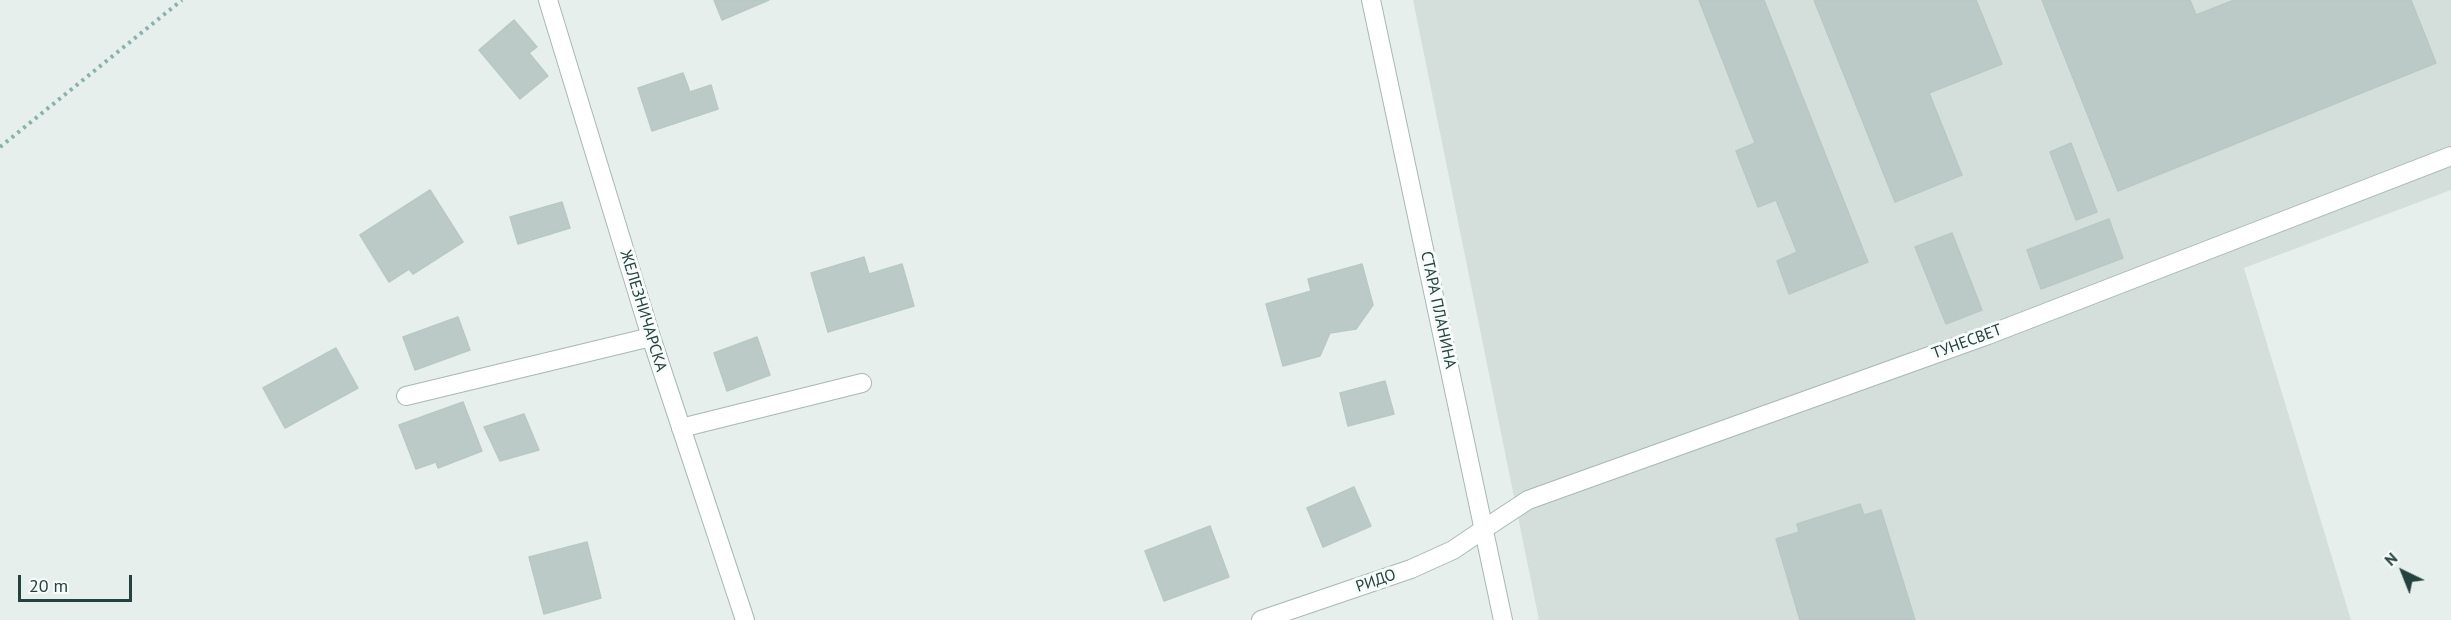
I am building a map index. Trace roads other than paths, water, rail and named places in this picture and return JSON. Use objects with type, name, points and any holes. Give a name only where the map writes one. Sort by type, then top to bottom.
[{"type":"street","name":"ЖЕЛЕЗНИЧАРСКА","points":[[548,0],[651,337],[745,620]]},
{"type":"street","name":"СТАРА ПЛАНИНА","points":[[1371,0],[1503,620]]},
{"type":"street","name":"ТУНЕСВЕТ","points":[[1484,529],[1528,500],[1988,335],[2451,156]]},
{"type":"street","points":[[406,396],[651,337]]},
{"type":"street","points":[[681,428],[862,383]]},
{"type":"street","name":"РИДО","points":[[1261,620],[1411,569],[1453,550],[1484,529]]}]
